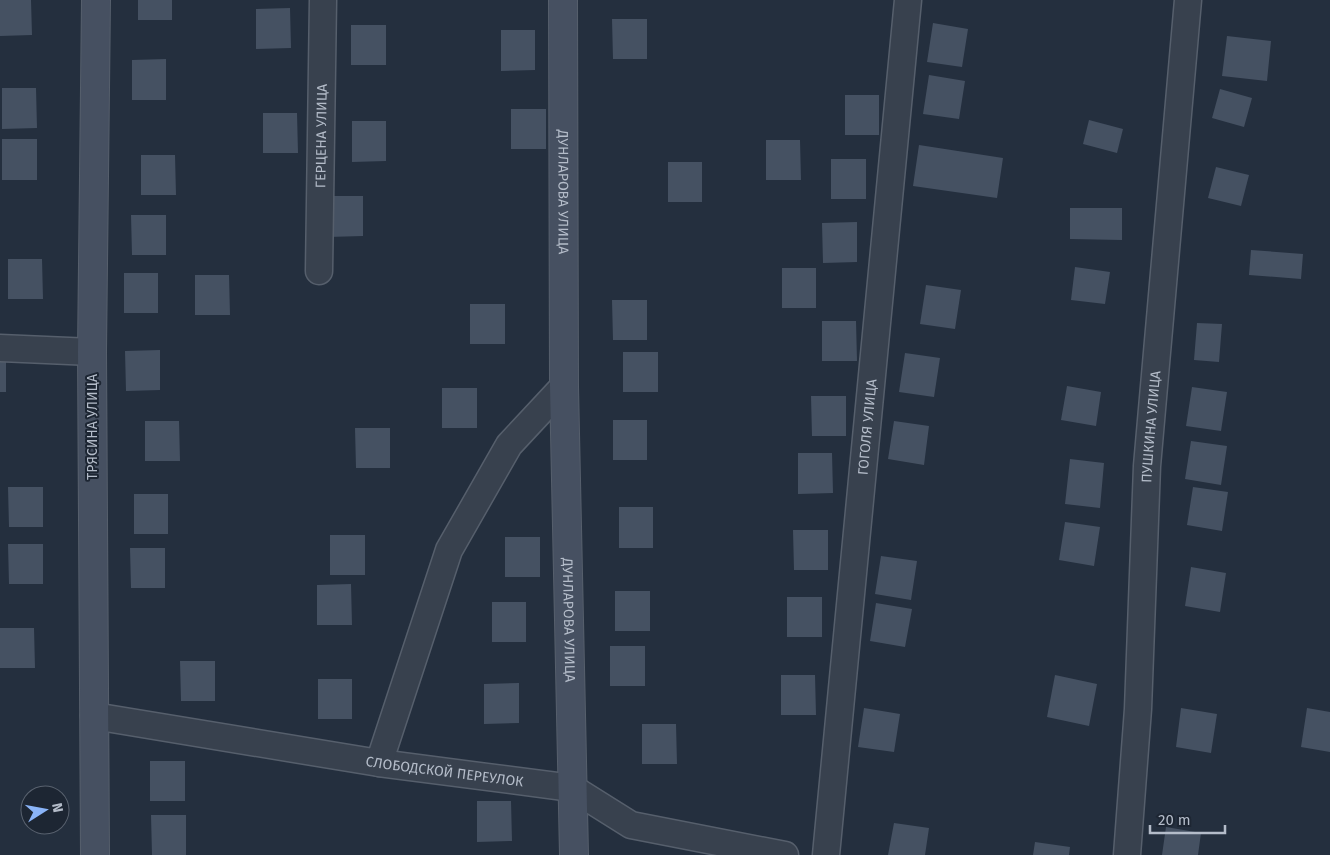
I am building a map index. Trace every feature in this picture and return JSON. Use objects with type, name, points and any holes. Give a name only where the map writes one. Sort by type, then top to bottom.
[{"type":"street","name":"ТРЯСИНА УЛИЦА","points":[[95,855],[92,352],[96,0]]},
{"type":"street","name":"ГЕРЦЕНА УЛИЦА","points":[[320,272],[323,0]]},
{"type":"street","name":"ДУНЛАРОВА УЛИЦА","points":[[563,0],[564,386],[574,855]]},
{"type":"street","name":"ГОГОЛЯ УЛИЦА","points":[[826,855],[908,0]]},
{"type":"street","name":"ПУШКИНА УЛИЦА","points":[[1127,855],[1138,709],[1147,466],[1188,0]]},
{"type":"street","points":[[0,348],[92,352]]},
{"type":"street","points":[[379,763],[449,550],[509,446],[564,386]]},
{"type":"street","name":"СЛОБОДСКОЙ ПЕРЕУЛОК","points":[[94,716],[379,763],[572,788],[631,825],[785,855]]},
{"type":"building","points":[[0,0],[31,0],[32,35],[0,36]]},
{"type":"building","points":[[138,0],[172,0],[172,20],[138,20]]},
{"type":"building","points":[[290,8],[291,48],[256,49],[256,9]]},
{"type":"building","points":[[612,19],[647,19],[647,59],[613,59]]},
{"type":"building","points":[[933,23],[968,29],[962,67],[927,62]]},
{"type":"building","points":[[351,25],[386,25],[386,65],[351,65]]},
{"type":"building","points":[[501,30],[535,30],[535,70],[501,71]]},
{"type":"building","points":[[1227,36],[1271,41],[1267,81],[1222,76]]},
{"type":"building","points":[[166,59],[166,100],[132,100],[132,60]]},
{"type":"building","points":[[929,75],[965,81],[959,119],[923,114]]},
{"type":"building","points":[[2,88],[36,88],[37,128],[2,129]]},
{"type":"building","points":[[1220,89],[1252,98],[1244,127],[1212,118]]},
{"type":"building","points":[[845,95],[879,95],[879,135],[845,135]]},
{"type":"building","points":[[511,109],[546,109],[546,149],[511,149]]},
{"type":"building","points":[[263,113],[297,113],[298,153],[263,153]]},
{"type":"building","points":[[1089,120],[1123,129],[1117,153],[1083,144]]},
{"type":"building","points":[[352,121],[386,121],[386,161],[352,162]]},
{"type":"building","points":[[2,139],[37,139],[37,180],[2,180]]},
{"type":"building","points":[[766,140],[800,140],[801,180],[766,180]]},
{"type":"building","points":[[919,145],[1003,158],[997,198],[913,186]]},
{"type":"building","points":[[141,155],[175,155],[176,195],[141,195]]},
{"type":"building","points":[[831,159],[866,159],[866,199],[831,199]]},
{"type":"building","points":[[668,162],[702,162],[702,202],[668,202]]},
{"type":"building","points":[[1216,167],[1249,175],[1241,206],[1208,198]]},
{"type":"building","points":[[328,196],[363,196],[363,236],[328,237]]},
{"type":"building","points":[[1070,208],[1122,208],[1122,240],[1070,239]]},
{"type":"building","points":[[131,215],[166,215],[166,255],[132,255]]},
{"type":"building","points":[[857,222],[857,262],[823,263],[822,223]]},
{"type":"building","points":[[1251,250],[1303,254],[1301,279],[1249,275]]},
{"type":"building","points":[[8,259],[42,259],[43,299],[8,299]]},
{"type":"building","points":[[1075,267],[1110,272],[1105,304],[1071,300]]},
{"type":"building","points":[[782,268],[816,268],[816,308],[782,308]]},
{"type":"building","points":[[124,273],[158,273],[158,313],[124,313]]},
{"type":"building","points":[[195,275],[229,275],[230,315],[195,315]]},
{"type":"building","points":[[926,285],[961,290],[955,329],[920,324]]},
{"type":"building","points":[[612,300],[647,300],[647,340],[613,340]]},
{"type":"building","points":[[470,304],[505,304],[505,344],[470,344]]},
{"type":"building","points":[[822,321],[856,321],[857,361],[822,361]]},
{"type":"building","points":[[1197,323],[1222,324],[1219,362],[1194,360]]},
{"type":"building","points":[[160,350],[160,390],[126,391],[125,351]]},
{"type":"building","points":[[0,352],[6,352],[6,392],[0,392]]},
{"type":"building","points":[[623,352],[658,352],[658,392],[623,392]]},
{"type":"building","points":[[905,353],[940,358],[934,397],[899,392]]},
{"type":"building","points":[[1067,386],[1101,392],[1096,426],[1061,420]]},
{"type":"building","points":[[1192,387],[1227,392],[1221,431],[1186,426]]},
{"type":"building","points":[[442,388],[477,388],[477,428],[442,428]]},
{"type":"building","points":[[811,396],[846,396],[846,436],[812,436]]},
{"type":"building","points":[[613,420],[647,420],[647,460],[613,460]]},
{"type":"building","points":[[145,421],[179,421],[180,461],[145,461]]},
{"type":"building","points":[[894,421],[929,426],[924,465],[888,459]]},
{"type":"building","points":[[355,428],[390,428],[390,468],[356,468]]},
{"type":"building","points":[[1191,441],[1227,446],[1221,485],[1185,479]]},
{"type":"building","points":[[798,453],[832,453],[833,493],[798,494]]},
{"type":"building","points":[[1070,459],[1104,463],[1100,508],[1065,504]]},
{"type":"building","points":[[8,487],[43,487],[43,527],[9,527]]},
{"type":"building","points":[[1193,487],[1228,492],[1222,531],[1187,525]]},
{"type":"building","points":[[134,494],[168,494],[168,534],[134,534]]},
{"type":"building","points":[[619,507],[653,507],[653,548],[619,548]]},
{"type":"building","points":[[1065,522],[1100,527],[1094,566],[1059,560]]},
{"type":"building","points":[[793,530],[828,530],[828,570],[794,570]]},
{"type":"building","points":[[330,535],[365,535],[365,575],[330,575]]},
{"type":"building","points":[[505,537],[540,537],[540,577],[505,577]]},
{"type":"building","points":[[8,544],[43,544],[43,584],[9,584]]},
{"type":"building","points":[[130,548],[165,548],[165,588],[131,588]]},
{"type":"building","points":[[881,556],[917,561],[911,600],[875,594]]},
{"type":"building","points":[[1191,567],[1226,573],[1220,612],[1185,606]]},
{"type":"building","points":[[351,584],[352,625],[317,625],[317,585]]},
{"type":"building","points":[[615,591],[650,591],[650,631],[615,631]]},
{"type":"building","points":[[787,597],[822,597],[822,637],[787,637]]},
{"type":"building","points":[[492,602],[526,602],[526,642],[492,642]]},
{"type":"building","points":[[876,603],[912,609],[905,647],[870,641]]},
{"type":"building","points":[[0,628],[34,628],[35,668],[0,668]]},
{"type":"building","points":[[610,646],[645,646],[645,686],[610,686]]},
{"type":"building","points":[[180,661],[215,661],[215,701],[181,701]]},
{"type":"building","points":[[781,675],[815,675],[816,715],[781,715]]},
{"type":"building","points":[[1055,675],[1097,684],[1089,726],[1047,717]]},
{"type":"building","points":[[318,679],[352,679],[352,719],[318,719]]},
{"type":"building","points":[[519,683],[519,723],[484,724],[484,684]]},
{"type":"building","points":[[864,708],[900,714],[894,752],[858,747]]},
{"type":"building","points":[[1181,708],[1217,714],[1211,753],[1176,747]]},
{"type":"building","points":[[1307,708],[1330,712],[1330,752],[1301,747]]},
{"type":"building","points":[[642,724],[676,724],[677,764],[642,764]]},
{"type":"building","points":[[150,761],[185,761],[185,801],[150,801]]},
{"type":"building","points":[[477,801],[511,801],[512,841],[477,842]]},
{"type":"building","points":[[151,815],[186,815],[186,855],[152,855]]},
{"type":"building","points":[[894,823],[929,828],[925,855],[888,855]]},
{"type":"building","points":[[1166,827],[1201,833],[1198,855],[1162,855]]},
{"type":"building","points":[[1035,842],[1070,847],[1069,855],[1033,855]]}]
